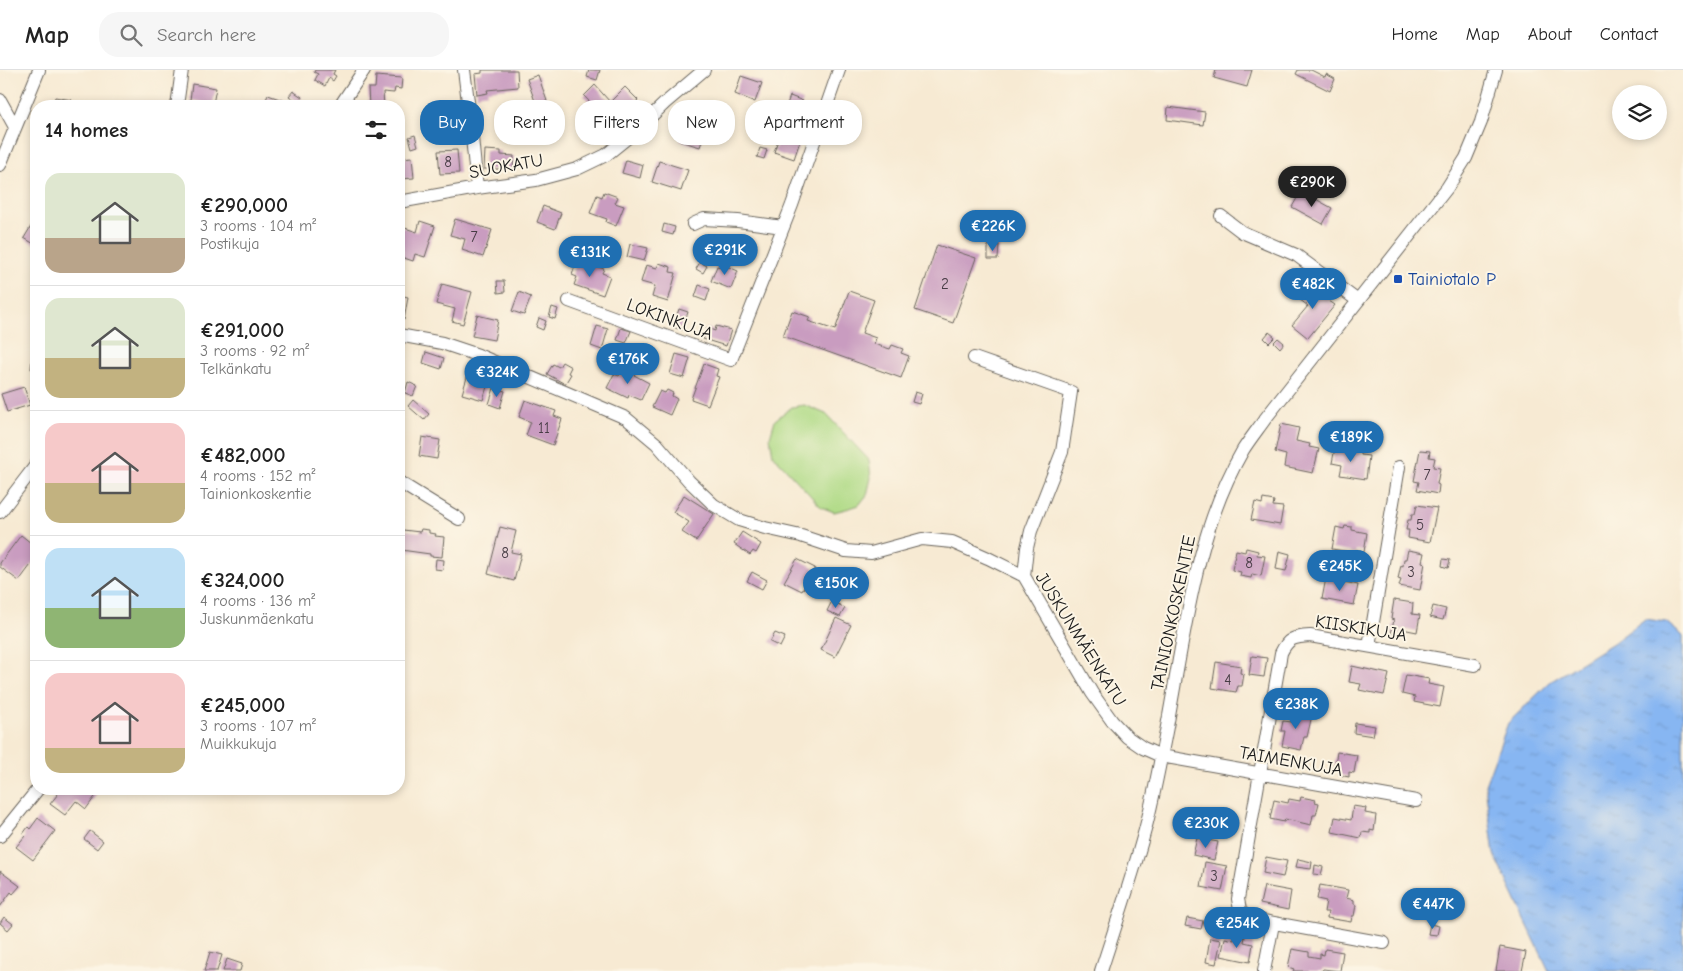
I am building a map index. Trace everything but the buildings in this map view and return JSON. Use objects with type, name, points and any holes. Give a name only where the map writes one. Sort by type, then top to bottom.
[{"type":"street","points":[[0,165],[39,70]]},
{"type":"street","points":[[178,100],[182,70]]},
{"type":"street","points":[[344,100],[364,70]]},
{"type":"street","points":[[464,70],[477,188]]},
{"type":"street","name":"SUOKATU","points":[[405,201],[536,180],[577,169],[606,155],[704,70]]},
{"type":"street","points":[[693,224],[704,219],[784,227],[839,70]]},
{"type":"street","name":"TAINIONKOSKENTIE","points":[[1101,971],[1145,829],[1194,582],[1210,525],[1227,482],[1244,449],[1265,419],[1447,188],[1466,158],[1481,122],[1496,70]]},
{"type":"street","points":[[0,100],[15,127]]},
{"type":"street","points":[[1221,216],[1242,232],[1296,255],[1358,301]]},
{"type":"street","name":"LOKINKUJA","points":[[569,301],[731,360],[784,227]]},
{"type":"street","name":"JUSKUNMÄENKATU","points":[[405,336],[442,342],[478,355],[626,418],[657,444],[688,481],[714,505],[739,520],[801,536],[846,551],[871,553],[922,538],[952,542],[1024,576],[1092,693],[1112,721],[1127,737],[1143,748],[1161,756]]},
{"type":"street","points":[[974,358],[1072,392],[1062,452],[1031,531],[1024,576]]},
{"type":"street","points":[[1369,646],[1399,467]]},
{"type":"street","points":[[0,512],[30,473]]},
{"type":"street","points":[[405,486],[459,519]]},
{"type":"street","name":"KIISKIKUJA","points":[[1260,773],[1281,653],[1285,644],[1295,637],[1310,636],[1474,664]]},
{"type":"street","name":"TAIMENKUJA","points":[[1161,756],[1416,801]]},
{"type":"street","points":[[1260,773],[1238,899],[1240,910],[1247,918],[1273,924],[1384,943]]},
{"type":"street","points":[[0,836],[33,795]]},
{"type":"street","points":[[1264,971],[1273,924]]},
{"type":"green space","points":[[804,405],[826,414],[869,460],[871,478],[867,495],[859,505],[834,512],[821,507],[773,455],[770,437],[775,420],[792,407]]},
{"type":"water","points":[[1645,619],[1666,622],[1683,636],[1683,971],[1549,971],[1494,854],[1485,785],[1508,723],[1550,682],[1613,643]]},
{"type":"place","name":"Tainiotalo P","points":[[1398,279]]}]
